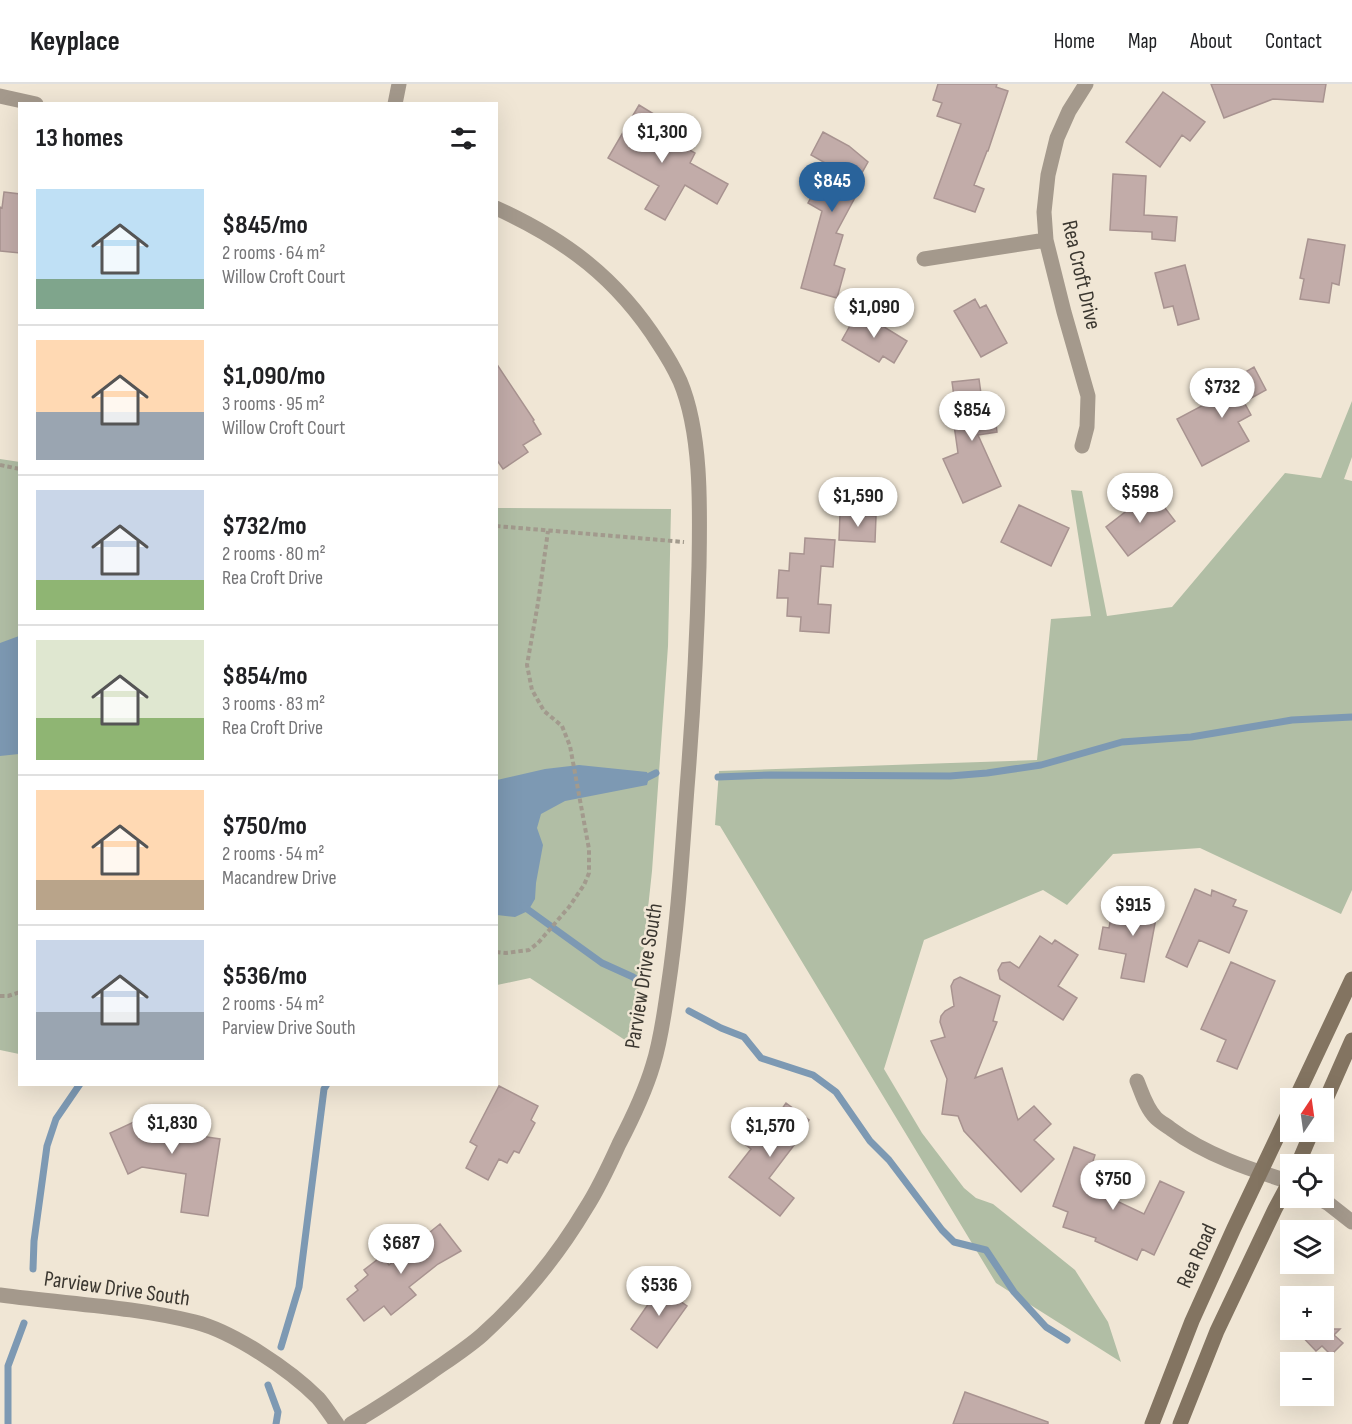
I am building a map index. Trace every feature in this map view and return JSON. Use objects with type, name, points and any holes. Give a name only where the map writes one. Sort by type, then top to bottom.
[{"type":"main road","points":[[1301,1088],[1352,978]]},
{"type":"main road","points":[[1331,1088],[1352,1040]]},
{"type":"main road","name":"Rea Road","points":[[1152,1424],[1192,1321],[1280,1131]]},
{"type":"main road","points":[[1180,1424],[1217,1331],[1280,1200]]},
{"type":"street","points":[[395,102],[399,84]]},
{"type":"street","name":"Rea Croft Drive","points":[[1082,446],[1087,427],[1088,396],[1046,240],[1044,212],[1048,175],[1057,138],[1086,84]]},
{"type":"street","points":[[0,96],[27,102]]},
{"type":"street","name":"Parview Drive South","points":[[351,1424],[389,1401],[481,1336],[520,1297],[565,1241],[605,1174],[636,1109],[653,1066],[664,1018],[673,954],[697,646],[700,503],[695,440],[687,401],[672,365],[648,327],[612,284],[569,247],[530,223],[498,209]]},
{"type":"street","points":[[924,259],[1046,240]]},
{"type":"street","points":[[1137,1081],[1147,1106],[1156,1118],[1177,1134],[1196,1145],[1260,1173],[1280,1179]]},
{"type":"street","points":[[1334,1208],[1352,1222]]},
{"type":"street","name":"Parview Drive South","points":[[0,1295],[153,1313],[196,1322],[228,1335],[268,1358],[320,1400],[337,1424]]},
{"type":"path","points":[[0,465],[18,469]]},
{"type":"path","points":[[498,526],[699,543]]},
{"type":"path","points":[[498,952],[529,950],[542,939],[584,885],[590,873],[589,849],[570,746],[561,726],[544,711],[532,690],[527,666],[548,531]]},
{"type":"path","points":[[0,996],[18,993]]},
{"type":"green space","points":[[1352,401],[1352,457],[1344,479],[1352,481],[1352,890],[1341,914],[1200,848],[1113,854],[1067,905],[1043,890],[924,940],[884,1069],[922,1133],[964,1188],[976,1198],[993,1204],[1075,1270],[1108,1322],[1121,1362],[996,1283],[720,826],[715,825],[719,771],[1037,760],[1051,619],[1091,616],[1071,490],[1082,491],[1107,616],[1172,607],[1285,473],[1321,478]]},
{"type":"green space","points":[[0,459],[18,462],[18,1054],[0,1050]]},
{"type":"green space","points":[[498,508],[671,509],[668,646],[652,871],[640,983],[628,1042],[530,978],[498,985]]},
{"type":"water","points":[[18,636],[18,754],[0,756],[0,643]]},
{"type":"water","points":[[579,765],[647,772],[649,777],[647,785],[565,801],[541,814],[537,828],[543,845],[535,899],[528,911],[515,917],[498,915],[498,780],[545,769]]},
{"type":"building","points":[[938,84],[997,84],[996,87],[1008,91],[974,185],[984,189],[975,212],[934,198],[961,124],[937,116],[942,103],[933,100]]},
{"type":"building","points":[[1211,84],[1326,84],[1323,102],[1273,99],[1224,118]]},
{"type":"building","points":[[1163,92],[1205,122],[1190,141],[1182,135],[1160,167],[1126,142]]},
{"type":"building","points":[[639,105],[657,116],[650,127],[695,153],[690,163],[728,184],[717,204],[685,185],[665,220],[645,209],[659,186],[608,158]]},
{"type":"building","points":[[823,132],[849,146],[868,162],[853,189],[858,192],[836,233],[843,235],[834,265],[845,269],[837,298],[801,288],[822,211],[808,203],[829,165],[811,155]]},
{"type":"building","points":[[1113,174],[1146,176],[1144,215],[1177,217],[1175,241],[1152,239],[1152,232],[1110,230]]},
{"type":"building","points":[[4,192],[18,194],[18,253],[0,251],[0,207],[2,208]]},
{"type":"building","points":[[1308,239],[1345,245],[1339,285],[1332,283],[1329,303],[1300,299],[1304,279],[1300,278]]},
{"type":"building","points":[[1185,265],[1199,319],[1178,325],[1173,306],[1164,308],[1155,273]]},
{"type":"building","points":[[975,299],[980,308],[986,305],[1007,343],[981,357],[954,311]]},
{"type":"building","points":[[863,314],[907,341],[894,363],[883,356],[879,362],[842,340],[856,315],[861,318]]},
{"type":"building","points":[[498,366],[541,434],[523,445],[528,452],[503,469],[498,462]]},
{"type":"building","points":[[1254,367],[1266,390],[1244,402],[1251,415],[1238,422],[1249,441],[1202,466],[1177,419],[1230,391],[1226,383]]},
{"type":"building","points":[[979,379],[982,401],[993,400],[997,432],[978,435],[1001,486],[963,503],[943,459],[958,453],[951,404],[955,404],[952,382]]},
{"type":"building","points":[[1152,491],[1175,521],[1128,556],[1106,527]]},
{"type":"building","points":[[1019,505],[1069,528],[1051,566],[1001,542]]},
{"type":"building","points":[[840,514],[876,516],[875,542],[839,540]]},
{"type":"building","points":[[805,538],[835,540],[833,567],[821,566],[818,604],[831,605],[829,633],[800,631],[801,617],[787,616],[788,598],[777,598],[779,570],[789,571],[790,553],[804,554]]},
{"type":"building","points":[[1195,889],[1211,896],[1212,890],[1236,900],[1233,906],[1247,911],[1229,953],[1199,940],[1187,967],[1166,957]]},
{"type":"building","points":[[1143,894],[1160,897],[1144,982],[1121,978],[1126,954],[1099,949],[1103,927],[1109,928],[1112,912],[1132,915],[1134,905],[1141,906]]},
{"type":"building","points":[[1040,936],[1052,944],[1055,940],[1078,955],[1058,986],[1077,998],[1063,1020],[1000,979],[998,970],[1002,963],[1010,962],[1019,968]]},
{"type":"building","points":[[1231,962],[1275,981],[1237,1069],[1217,1061],[1226,1040],[1201,1029]]},
{"type":"building","points":[[960,977],[1000,996],[993,1021],[997,1022],[975,1078],[1002,1068],[1018,1120],[1034,1106],[1051,1124],[1034,1140],[1054,1159],[1021,1192],[964,1131],[958,1116],[942,1114],[947,1079],[931,1041],[945,1037],[940,1022],[941,1016],[954,1006],[951,986],[954,980]]},
{"type":"building","points":[[499,1086],[538,1106],[531,1120],[535,1123],[519,1153],[514,1151],[507,1163],[499,1159],[488,1180],[466,1168],[477,1146],[470,1142]]},
{"type":"building","points":[[786,1103],[809,1120],[799,1134],[801,1136],[769,1178],[794,1198],[780,1216],[729,1177],[751,1149],[746,1145],[771,1112],[777,1116]]},
{"type":"building","points":[[151,1114],[203,1122],[200,1136],[220,1139],[208,1216],[181,1212],[186,1174],[142,1167],[128,1174],[110,1133]]},
{"type":"building","points":[[1074,1147],[1095,1155],[1087,1179],[1110,1187],[1106,1196],[1144,1214],[1160,1181],[1184,1192],[1154,1255],[1142,1249],[1137,1260],[1095,1241],[1096,1238],[1063,1227],[1068,1212],[1053,1206]]},
{"type":"building","points":[[440,1224],[461,1251],[438,1264],[409,1287],[416,1295],[391,1315],[384,1306],[364,1321],[347,1299],[358,1290],[355,1286],[368,1275],[364,1270],[382,1256],[389,1265]]},
{"type":"building","points":[[660,1287],[687,1306],[657,1348],[631,1329]]},
{"type":"building","points":[[1334,1335],[1343,1343],[1334,1352],[1328,1352],[1322,1346],[1316,1351],[1306,1340],[1334,1340]]},
{"type":"building","points":[[965,1392],[1048,1422],[1048,1424],[953,1424]]},
{"type":"waterway","points":[[718,777],[950,776],[987,773],[1041,765],[1122,742],[1191,737],[1292,720],[1352,717]]},
{"type":"waterway","points":[[642,780],[656,773]]},
{"type":"waterway","points":[[523,906],[602,963],[638,981]]},
{"type":"waterway","points":[[689,1011],[744,1037],[761,1058],[813,1075],[836,1092],[870,1141],[889,1160],[942,1230],[954,1242],[986,1250],[1014,1292],[1046,1327],[1067,1340]]},
{"type":"waterway","points":[[33,1269],[34,1241],[47,1146],[56,1119],[79,1086]]},
{"type":"waterway","points":[[281,1347],[299,1287],[326,1086]]},
{"type":"waterway","points":[[8,1424],[8,1366],[24,1323]]},
{"type":"waterway","points":[[268,1385],[278,1412],[276,1424]]}]
